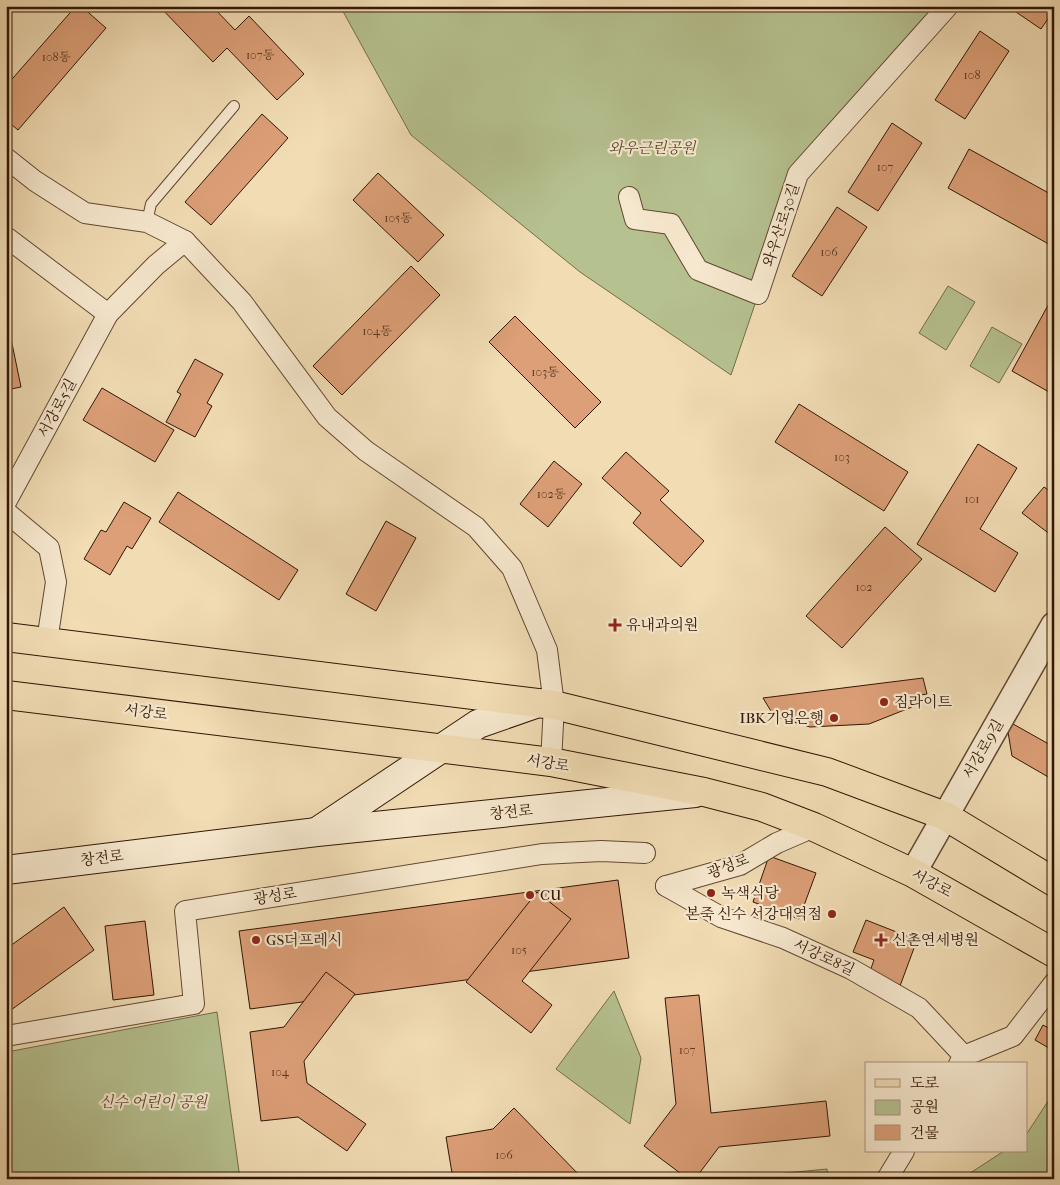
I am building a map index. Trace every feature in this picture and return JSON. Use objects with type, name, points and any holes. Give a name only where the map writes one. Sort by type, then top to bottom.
[{"type":"main road","points":[[6,636],[546,704],[827,772],[945,816],[1054,882]]},
{"type":"main road","name":"서강로","points":[[6,695],[551,762],[704,792],[762,807],[814,827],[913,872],[1054,953]]},
{"type":"main road","name":"창전로","points":[[317,832],[478,724],[546,704]]},
{"type":"main road","name":"창전로","points":[[6,870],[317,832],[704,792]]},
{"type":"street","name":"와우산로30길","points":[[629,197],[635,219],[671,224],[698,270],[758,294],[798,174],[948,6]]},
{"type":"street","points":[[6,158],[35,181],[86,213],[147,222],[185,241],[242,302],[327,417],[366,451],[476,527],[512,568],[547,650],[546,704],[551,762]]},
{"type":"street","points":[[6,237],[108,314]]},
{"type":"street","name":"서강로5길","points":[[6,502],[108,314],[156,265],[185,241]]},
{"type":"street","points":[[6,512],[49,548],[56,582],[47,641]]},
{"type":"street","name":"서강로9길","points":[[913,872],[1054,625]]},
{"type":"street","name":"광성로","points":[[666,886],[740,865],[777,843],[814,827]]},
{"type":"street","name":"광성로","points":[[6,1036],[194,1004],[185,911],[542,854],[601,851],[646,853]]},
{"type":"street","name":"서강로8길","points":[[666,886],[721,918],[783,938],[851,969],[911,1003],[919,1008],[962,1060]]},
{"type":"street","points":[[962,1060],[1013,1036],[1054,983]]},
{"type":"street","points":[[887,1179],[903,1152]]},
{"type":"lane","points":[[147,222],[151,204],[234,106]]},
{"type":"green space","name":"와우근린공원","points":[[340,6],[939,6],[794,168],[756,301],[731,375],[580,272],[411,135]]},
{"type":"green space","points":[[948,286],[975,302],[946,350],[919,333]]},
{"type":"green space","points":[[992,327],[1022,344],[999,383],[970,366]]},
{"type":"green space","points":[[614,991],[641,1058],[630,1124],[556,1069]]},
{"type":"green space","name":"신수 어린이 공원","points":[[217,1012],[240,1179],[6,1179],[7,1052]]},
{"type":"green space","points":[[1054,1092],[1054,1179],[961,1179],[1002,1152],[1028,1152],[1028,1132]]},
{"type":"green space","points":[[827,1169],[828,1179],[751,1179],[754,1176]]},
{"type":"building","points":[[76,6],[81,6],[106,28],[18,130],[6,120],[6,86]]},
{"type":"building","points":[[159,6],[212,6],[235,30],[249,16],[304,74],[277,100],[227,48],[213,62]]},
{"type":"building","points":[[1015,6],[1054,6],[1054,10],[1041,29],[1013,10]]},
{"type":"building","points":[[980,31],[1009,51],[965,119],[935,100]]},
{"type":"building","points":[[262,114],[288,138],[211,225],[185,202]]},
{"type":"building","points":[[892,123],[922,143],[878,211],[848,192]]},
{"type":"building","points":[[969,149],[1054,196],[1054,247],[948,188]]},
{"type":"building","points":[[378,173],[444,235],[418,262],[353,200]]},
{"type":"building","points":[[837,207],[867,227],[822,296],[792,276]]},
{"type":"building","points":[[411,266],[440,295],[342,395],[313,366]]},
{"type":"building","points":[[1052,298],[1054,299],[1054,383],[1049,392],[1012,371]]},
{"type":"building","points":[[515,316],[601,402],[575,428],[489,342]]},
{"type":"building","points":[[9,329],[21,387],[6,390],[6,330]]},
{"type":"building","points":[[195,359],[223,374],[207,403],[212,406],[195,437],[166,422],[181,394],[177,392]]},
{"type":"building","points":[[102,388],[174,430],[155,462],[83,420]]},
{"type":"building","points":[[799,404],[908,472],[884,511],[775,442]]},
{"type":"building","points":[[978,444],[1017,468],[980,529],[1018,553],[995,592],[917,544]]},
{"type":"building","points":[[626,452],[669,491],[660,500],[704,541],[681,567],[633,523],[641,513],[602,478]]},
{"type":"building","points":[[554,461],[582,484],[548,527],[520,504]]},
{"type":"building","points":[[1044,487],[1054,494],[1054,532],[1051,535],[1022,513]]},
{"type":"building","points":[[178,492],[298,570],[279,600],[159,522]]},
{"type":"building","points":[[124,502],[151,518],[132,549],[127,546],[110,575],[84,559],[101,530],[106,532]]},
{"type":"building","points":[[386,521],[416,538],[376,611],[346,594]]},
{"type":"building","points":[[885,527],[922,559],[842,648],[806,616]]},
{"type":"building","points":[[923,678],[927,694],[914,696],[912,707],[869,724],[810,727],[774,716],[763,698]]},
{"type":"building","points":[[1006,720],[1054,747],[1054,771],[1050,778],[1012,756]]},
{"type":"building","points":[[769,856],[816,873],[799,919],[753,902]]},
{"type":"building","points":[[618,880],[629,958],[250,1009],[239,931]]},
{"type":"building","points":[[537,892],[571,919],[522,981],[552,1005],[531,1033],[466,982]]},
{"type":"building","points":[[64,907],[94,950],[11,1010],[6,1004],[6,949]]},
{"type":"building","points":[[866,920],[917,940],[900,986],[869,974],[874,960],[853,952]]},
{"type":"building","points":[[145,921],[154,995],[113,1000],[105,926]]},
{"type":"building","points":[[326,972],[355,994],[304,1061],[307,1083],[366,1124],[347,1151],[298,1117],[261,1121],[250,1032],[284,1027]]},
{"type":"building","points":[[699,995],[711,1113],[826,1101],[830,1136],[719,1147],[695,1179],[688,1179],[644,1146],[676,1104],[665,998]]},
{"type":"building","points":[[1043,1025],[1054,1031],[1054,1051],[1035,1040]]},
{"type":"building","points":[[514,1108],[583,1179],[524,1179],[518,1173],[487,1179],[453,1179],[446,1137],[493,1129]]},
{"type":"place","name":"유내과의원","points":[[615,625]]},
{"type":"place","name":"짐라이트","points":[[884,702]]},
{"type":"place","name":"IBK기업은행","points":[[834,718]]},
{"type":"place","name":"녹색식당","points":[[711,893]]},
{"type":"place","name":"CU","points":[[530,895]]},
{"type":"place","name":"본죽 신수 서강대역점","points":[[832,914]]},
{"type":"place","name":"GS더프레시","points":[[256,940]]},
{"type":"place","name":"신촌연세병원","points":[[881,940]]}]
